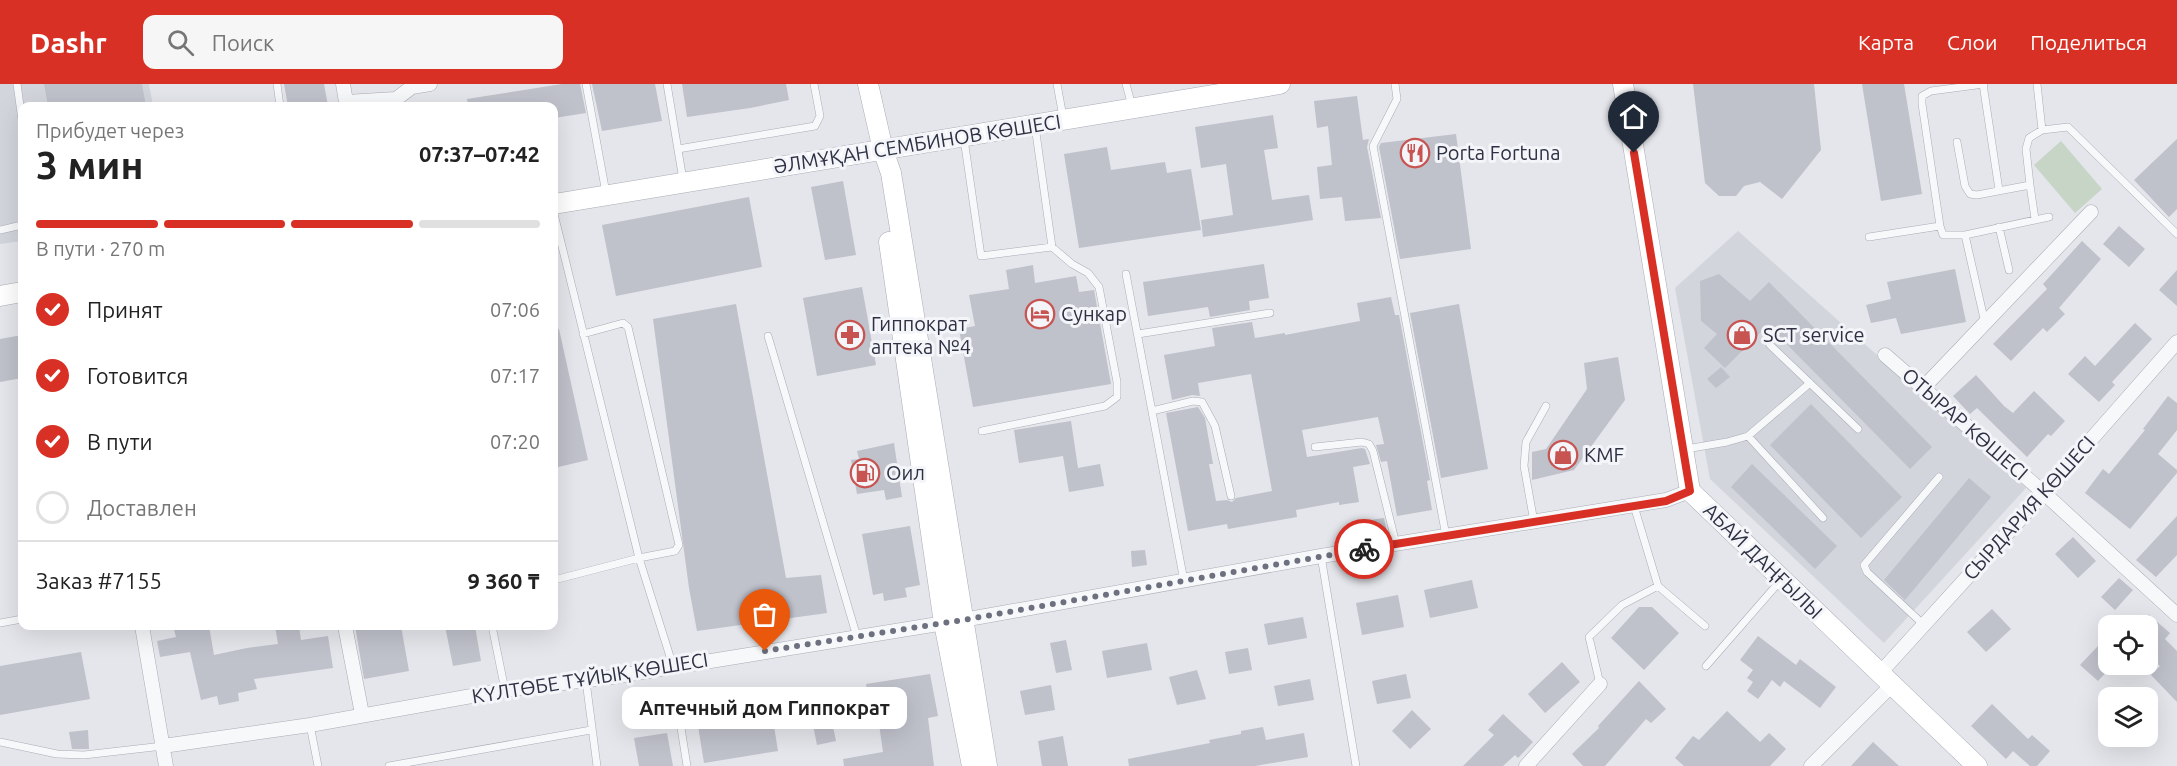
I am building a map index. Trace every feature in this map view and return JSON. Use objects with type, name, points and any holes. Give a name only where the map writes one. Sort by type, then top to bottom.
[{"type":"street","points":[[343,84],[346,102]]},
{"type":"street","points":[[398,102],[412,87],[430,84]]},
{"type":"street","points":[[868,84],[883,150],[891,172],[972,766]]},
{"type":"street","name":"ӘЛМҰҚАН СЕМБИНОВ КӨШЕСІ","points":[[558,203],[1064,120],[1246,87],[1280,84]]},
{"type":"street","name":"АБАЙ ДАҢҒЫЛЫ","points":[[1623,84],[1690,491],[1977,766]]},
{"type":"street","points":[[1923,388],[2091,212]]},
{"type":"street","points":[[0,296],[18,293]]},
{"type":"street","name":"СЫРДАРИЯ КӨШЕСІ","points":[[1811,766],[1886,679],[1924,625],[2044,494],[2177,342]]},
{"type":"street","name":"ОТЫРАР КӨШЕСІ","points":[[1885,355],[2044,494],[2177,615]]},
{"type":"street","name":"КҮЛТӨБЕ ТҰЙЫҚ КӨШЕСІ","points":[[163,746],[310,724],[505,690],[586,681],[954,622],[1322,556],[1666,501],[1690,491]]},
{"type":"street","points":[[954,622],[987,766]]},
{"type":"street","points":[[143,630],[166,766]]},
{"type":"street","points":[[346,630],[362,714]]},
{"type":"street","points":[[1526,766],[1600,684]]},
{"type":"lane","points":[[17,84],[20,102]]},
{"type":"lane","points":[[277,84],[279,102]]},
{"type":"lane","points":[[586,84],[606,196]]},
{"type":"lane","points":[[667,84],[683,183]]},
{"type":"lane","points":[[678,149],[815,126],[820,116],[814,84]]},
{"type":"lane","points":[[1057,84],[1064,120]]},
{"type":"lane","points":[[1126,84],[1132,108]]},
{"type":"lane","points":[[1395,84],[1397,99],[1373,146],[1446,536]]},
{"type":"lane","points":[[1999,190],[1984,84],[1931,91],[1922,96],[1943,235],[1965,235],[2049,217]]},
{"type":"lane","points":[[2037,84],[2042,130]]},
{"type":"lane","points":[[982,431],[1105,406],[1117,397],[1117,382],[1099,287],[1088,273],[1072,264],[1052,247],[1035,124]]},
{"type":"lane","points":[[2034,219],[2026,149],[2029,138],[2042,130],[2068,127],[2177,234]]},
{"type":"lane","points":[[964,136],[981,256],[1052,247]]},
{"type":"lane","points":[[1958,142],[1965,186],[1970,194],[2030,185]]},
{"type":"lane","points":[[0,230],[18,226]]},
{"type":"lane","points":[[1869,237],[1940,226]]},
{"type":"lane","points":[[1999,227],[2009,270]]},
{"type":"lane","points":[[558,231],[639,558],[673,666]]},
{"type":"lane","points":[[1965,235],[1985,323]]},
{"type":"lane","points":[[1126,274],[1184,581]]},
{"type":"lane","points":[[1138,334],[1270,313]]},
{"type":"lane","points":[[558,579],[675,551],[679,545],[628,327],[623,323],[583,334]]},
{"type":"lane","points":[[768,336],[857,637]]},
{"type":"lane","points":[[1770,345],[1858,429]]},
{"type":"lane","points":[[1683,450],[1748,436],[1810,383]]},
{"type":"lane","points":[[1152,411],[1193,401],[1202,402],[1215,426],[1231,496]]},
{"type":"lane","points":[[1534,522],[1524,466],[1526,442],[1546,405]]},
{"type":"lane","points":[[1748,436],[1823,518]]},
{"type":"lane","points":[[1315,447],[1362,442],[1369,444],[1378,468],[1396,544]]},
{"type":"lane","points":[[1924,625],[1867,572],[1864,564],[1939,477]]},
{"type":"lane","points":[[1635,506],[1658,586],[1705,626]]},
{"type":"lane","points":[[1322,556],[1356,766]]},
{"type":"lane","points":[[1706,666],[1782,579]]},
{"type":"lane","points":[[1600,684],[1589,637],[1622,605],[1658,586]]},
{"type":"lane","points":[[0,622],[18,620]]},
{"type":"lane","points":[[493,630],[505,690]]},
{"type":"lane","points":[[586,681],[597,766]]},
{"type":"lane","points":[[679,715],[687,766]]},
{"type":"lane","points":[[310,724],[318,766]]},
{"type":"lane","points":[[389,766],[591,730]]},
{"type":"lane","points":[[0,742],[57,754],[84,755],[163,746]]},
{"type":"shaded area","points":[[0,84],[149,84],[152,102],[18,102],[18,242],[0,244]]},
{"type":"shaded area","points":[[1738,231],[2026,488],[1884,643],[1710,479],[1675,288]]},
{"type":"green space","points":[[2061,141],[2102,189],[2075,213],[2034,165]]},
{"type":"building","points":[[44,84],[142,84],[145,102],[47,102]]},
{"type":"building","points":[[284,84],[324,84],[327,102],[287,102]]},
{"type":"building","points":[[562,84],[580,84],[586,113],[558,117],[558,102],[467,102],[467,99]]},
{"type":"building","points":[[592,84],[655,84],[662,121],[602,131]]},
{"type":"building","points":[[682,84],[786,84],[789,100],[687,117]]},
{"type":"building","points":[[1693,84],[1814,84],[1821,150],[1782,199],[1760,182],[1744,186],[1736,196],[1719,196],[1705,183]]},
{"type":"building","points":[[1862,84],[1904,84],[1922,194],[1881,201]]},
{"type":"building","points":[[1357,96],[1363,140],[1369,139],[1367,147],[1381,218],[1345,221],[1342,197],[1320,199],[1317,167],[1332,165],[1328,126],[1317,128],[1314,101]]},
{"type":"building","points":[[1273,115],[1278,148],[1264,150],[1272,200],[1309,195],[1313,220],[1203,237],[1201,220],[1233,215],[1226,164],[1201,168],[1195,127]]},
{"type":"building","points":[[1456,134],[1471,249],[1400,259],[1379,147],[1381,143]]},
{"type":"building","points":[[2177,139],[2177,209],[2169,217],[2134,180]]},
{"type":"building","points":[[1107,147],[1111,170],[1165,162],[1167,173],[1191,169],[1201,230],[1079,248],[1064,154]]},
{"type":"building","points":[[843,181],[856,255],[825,260],[811,187]]},
{"type":"building","points":[[749,197],[762,267],[616,296],[602,225]]},
{"type":"building","points":[[2119,226],[2145,249],[2129,267],[2103,244]]},
{"type":"building","points":[[2082,241],[2101,259],[2059,308],[2065,314],[2047,332],[2043,328],[2011,361],[1993,344],[2047,289],[2043,284]]},
{"type":"building","points":[[1264,264],[1269,298],[1249,301],[1250,310],[1210,317],[1208,307],[1148,316],[1143,282]]},
{"type":"building","points":[[1033,265],[1035,283],[1076,276],[1079,292],[1094,290],[1111,384],[973,407],[959,329],[975,326],[969,295],[1009,289],[1006,270]]},
{"type":"building","points":[[1955,269],[1966,322],[1901,334],[1896,318],[1871,323],[1866,305],[1891,299],[1887,282]]},
{"type":"building","points":[[2177,270],[2177,306],[2159,290]]},
{"type":"building","points":[[1719,274],[1750,301],[1769,282],[1932,447],[1910,469],[1768,325],[1725,368],[1704,348],[1717,334],[1701,321],[1700,281]]},
{"type":"building","points":[[862,287],[876,365],[817,376],[803,298]]},
{"type":"building","points":[[1391,297],[1395,315],[1399,315],[1430,480],[1427,481],[1432,510],[1397,516],[1387,461],[1381,462],[1376,445],[1384,444],[1378,417],[1302,430],[1307,457],[1365,449],[1370,464],[1353,467],[1359,502],[1339,505],[1339,502],[1296,510],[1297,517],[1228,529],[1227,524],[1188,531],[1166,413],[1198,407],[1205,418],[1213,464],[1209,464],[1216,501],[1232,502],[1236,498],[1272,491],[1251,374],[1198,383],[1200,396],[1192,395],[1172,400],[1164,355],[1215,346],[1212,328],[1252,322],[1255,338],[1285,333],[1285,335],[1360,321],[1357,303]]},
{"type":"building","points":[[736,304],[786,578],[821,575],[827,613],[697,631],[689,588],[653,319]]},
{"type":"building","points":[[1459,304],[1488,469],[1441,478],[1410,313]]},
{"type":"building","points":[[2135,323],[2152,339],[2112,382],[2115,385],[2099,402],[2068,374],[2085,356],[2095,366]]},
{"type":"building","points":[[558,329],[588,460],[558,467]]},
{"type":"building","points":[[18,336],[18,379],[0,382],[0,339]]},
{"type":"building","points":[[1618,357],[1625,400],[1574,470],[1532,480],[1532,452],[1546,449],[1587,389],[1584,363]]},
{"type":"building","points":[[1721,367],[1730,377],[1716,388],[1707,379]]},
{"type":"building","points":[[1976,375],[2013,413],[2034,391],[2065,421],[2051,436],[2048,434],[2027,457],[1977,408],[1970,414],[1953,396]]},
{"type":"building","points":[[2168,396],[2177,403],[2177,430],[2158,454],[2177,470],[2177,473],[2130,529],[2085,493],[2103,469],[2109,474],[2145,430],[2143,429]]},
{"type":"building","points":[[1811,404],[1902,497],[1861,538],[1770,445]]},
{"type":"building","points":[[1071,421],[1078,468],[1100,464],[1104,486],[1069,492],[1063,456],[1019,463],[1014,430]]},
{"type":"building","points":[[894,443],[902,497],[886,500],[884,490],[857,494],[851,460],[859,459],[857,451]]},
{"type":"building","points":[[1752,464],[1837,546],[1815,569],[1731,487]]},
{"type":"building","points":[[1969,478],[1991,497],[1905,600],[1884,580]]},
{"type":"building","points":[[2177,516],[2177,555],[2156,577],[2136,560]]},
{"type":"building","points":[[1384,518],[1388,536],[1374,538],[1371,520]]},
{"type":"building","points":[[910,526],[920,585],[905,588],[907,597],[884,601],[883,593],[873,595],[862,534]]},
{"type":"building","points":[[2073,537],[2096,561],[2078,578],[2055,554]]},
{"type":"building","points":[[1145,550],[1147,565],[1132,567],[1131,551]]},
{"type":"building","points":[[2119,578],[2133,590],[2115,610],[2101,597]]},
{"type":"building","points":[[1472,580],[1478,608],[1430,618],[1424,590]]},
{"type":"building","points":[[1398,595],[1404,627],[1362,635],[1356,603]]},
{"type":"building","points":[[1639,607],[1652,607],[1679,633],[1644,670],[1611,638]]},
{"type":"building","points":[[1992,609],[2011,629],[1986,652],[1967,632]]},
{"type":"building","points":[[1303,617],[1307,638],[1268,645],[1264,624]]},
{"type":"building","points":[[2158,623],[2170,633],[2165,639],[2177,651],[2177,702],[2151,675],[2158,675],[2160,666],[2158,664]]},
{"type":"building","points":[[174,630],[210,630],[214,655],[278,644],[276,630],[300,630],[301,640],[328,636],[333,668],[254,679],[257,689],[238,693],[239,701],[219,705],[217,696],[201,700],[190,652],[160,657],[157,641],[176,637]]},
{"type":"building","points":[[356,630],[402,630],[409,671],[364,679]]},
{"type":"building","points":[[446,630],[476,630],[481,661],[453,666]]},
{"type":"building","points":[[1758,636],[1796,665],[1800,659],[1836,687],[1820,708],[1784,681],[1780,687],[1772,680],[1758,699],[1747,691],[1753,682],[1747,678],[1753,670],[1740,660]]},
{"type":"building","points":[[1066,640],[1072,670],[1056,673],[1050,643]]},
{"type":"building","points":[[1147,643],[1152,670],[1107,678],[1102,651]]},
{"type":"building","points":[[2098,646],[2098,675],[2104,675],[2098,681],[2080,665]]},
{"type":"building","points":[[1248,648],[1252,670],[1229,674],[1225,652]]},
{"type":"building","points":[[81,652],[90,699],[0,715],[0,666]]},
{"type":"building","points":[[1562,662],[1580,682],[1545,713],[1528,694]]},
{"type":"building","points":[[1197,670],[1206,699],[1177,705],[1169,677]]},
{"type":"building","points":[[930,674],[938,716],[928,718],[934,766],[844,766],[843,759],[883,752],[879,724],[873,725],[866,684]]},
{"type":"building","points":[[1406,674],[1411,698],[1377,704],[1372,681]]},
{"type":"building","points":[[1310,679],[1314,700],[1278,706],[1274,686]]},
{"type":"building","points":[[1639,681],[1666,709],[1651,723],[1646,719],[1605,766],[1583,766],[1572,754],[1599,728],[1598,726]]},
{"type":"building","points":[[1051,685],[1055,710],[1025,715],[1020,691]]},
{"type":"building","points":[[827,697],[836,741],[817,745],[808,700]]},
{"type":"building","points":[[1992,704],[2028,739],[2032,735],[2050,751],[2037,766],[2030,766],[2013,751],[2006,759],[1971,726]]},
{"type":"building","points":[[1412,710],[1431,729],[1410,749],[1392,731]]},
{"type":"building","points":[[1727,711],[1760,742],[1769,733],[1786,749],[1770,766],[1684,766],[1675,758],[1693,736],[1699,740]]},
{"type":"building","points":[[772,714],[778,751],[704,763],[698,726]]},
{"type":"building","points":[[1503,714],[1533,742],[1518,758],[1515,755],[1503,766],[1463,766],[1494,735],[1488,730]]},
{"type":"building","points":[[1263,727],[1266,740],[1304,733],[1308,757],[1255,766],[1129,766],[1128,759],[1210,743],[1209,740]]},
{"type":"building","points":[[88,730],[89,749],[72,749],[69,732]]},
{"type":"building","points":[[667,733],[673,766],[639,766],[634,738]]},
{"type":"building","points":[[1063,736],[1068,766],[1042,766],[1038,741]]},
{"type":"building","points":[[1873,742],[1899,766],[1851,766]]},
{"type":"way so far","points":[[765,651],[963,620],[1364,549]]},
{"type":"place","name":"Porta Fortuna","points":[[1415,153]]},
{"type":"place","name":"Сункар","points":[[1040,314]]},
{"type":"place","name":"Гиппократ аптека №4","points":[[850,335]]},
{"type":"place","name":"SCT service","points":[[1742,335]]},
{"type":"place","name":"KMF","points":[[1563,455]]},
{"type":"place","name":"Оил","points":[[865,473]]},
{"type":"place","name":"Аптечный дом Гиппократ","points":[[765,651]]},
{"type":"route","points":[[1364,549],[1666,501],[1690,491],[1634,153]]}]
